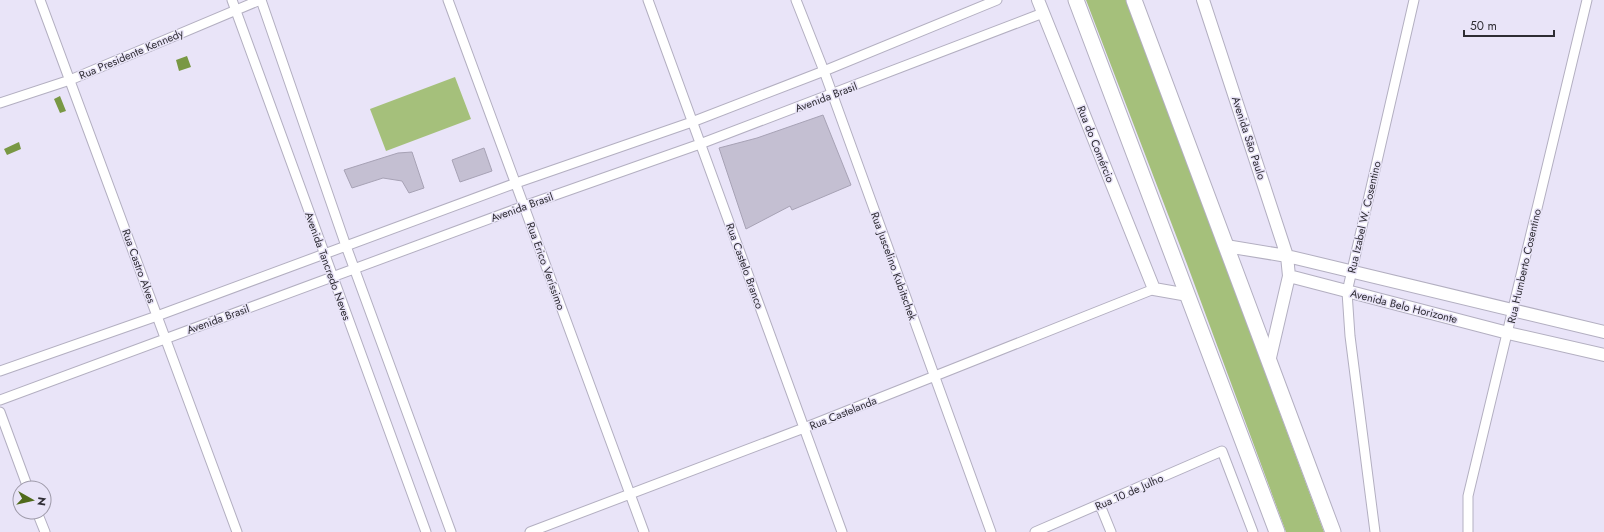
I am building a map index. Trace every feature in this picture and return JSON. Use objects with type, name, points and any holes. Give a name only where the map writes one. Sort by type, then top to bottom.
[{"type":"highway","points":[[1076,0],[1277,532]]},
{"type":"highway","points":[[1134,0],[1333,532]]},
{"type":"street","name":"Rua Castro Alves","points":[[40,0],[237,532]]},
{"type":"street","name":"Avenida Tancredo Neves","points":[[232,0],[426,532]]},
{"type":"street","name":"Rua Presidente Kennedy","points":[[0,103],[70,80],[260,0]]},
{"type":"street","points":[[260,0],[354,269],[451,532]]},
{"type":"street","name":"Rua Erico Veríssimo","points":[[448,0],[644,532]]},
{"type":"street","name":"Rua Castelo Branco","points":[[648,0],[842,532]]},
{"type":"street","name":"Rua Juscelino Kubitschek","points":[[796,0],[824,72],[990,532]]},
{"type":"street","points":[[0,371],[157,316],[516,183],[692,122],[824,72],[997,0]]},
{"type":"street","name":"Rua do Comércio","points":[[1038,0],[1154,289]]},
{"type":"street","name":"Avenida São Paulo","points":[[1203,0],[1287,256],[1289,276]]},
{"type":"street","name":"Rua Izabel W. Cosentino","points":[[1375,532],[1350,336],[1347,292],[1414,0]]},
{"type":"street","name":"Rua Humberto Cosentino","points":[[1468,532],[1468,496],[1587,0]]},
{"type":"street","name":"Avenida Brasil","points":[[0,400],[524,206],[700,144],[832,95],[1043,13]]},
{"type":"street","name":"Avenida Belo Horizonte","points":[[1226,246],[1287,256],[1604,332]]},
{"type":"street","points":[[1269,362],[1289,276]]},
{"type":"street","name":"Avenida Belo Horizonte","points":[[1289,276],[1508,333],[1604,355]]},
{"type":"street","points":[[1154,289],[1188,295]]},
{"type":"street","name":"Rua Castelanda","points":[[530,532],[804,428],[1154,289]]},
{"type":"street","points":[[0,412],[25,480]]},
{"type":"street","name":"Rua 10 de Julho","points":[[1035,532],[1222,451],[1253,532]]},
{"type":"street","points":[[1100,504],[1111,532]]},
{"type":"street","points":[[40,520],[45,532]]},
{"type":"shaded area","points":[[1086,0],[1127,0],[1324,532],[1286,532],[1187,264]]},
{"type":"shaded area","points":[[187,56],[191,67],[179,71],[176,60]]},
{"type":"shaded area","points":[[455,77],[471,119],[386,151],[370,109]]},
{"type":"shaded area","points":[[60,96],[66,111],[60,113],[54,99]]},
{"type":"shaded area","points":[[19,142],[21,149],[7,155],[4,149]]},
{"type":"building","points":[[823,115],[851,185],[792,210],[790,206],[746,229],[719,148],[757,138]]},
{"type":"building","points":[[484,148],[492,171],[460,182],[452,160]]},
{"type":"building","points":[[412,152],[424,188],[409,193],[402,181],[383,178],[352,188],[344,170],[398,153]]}]
